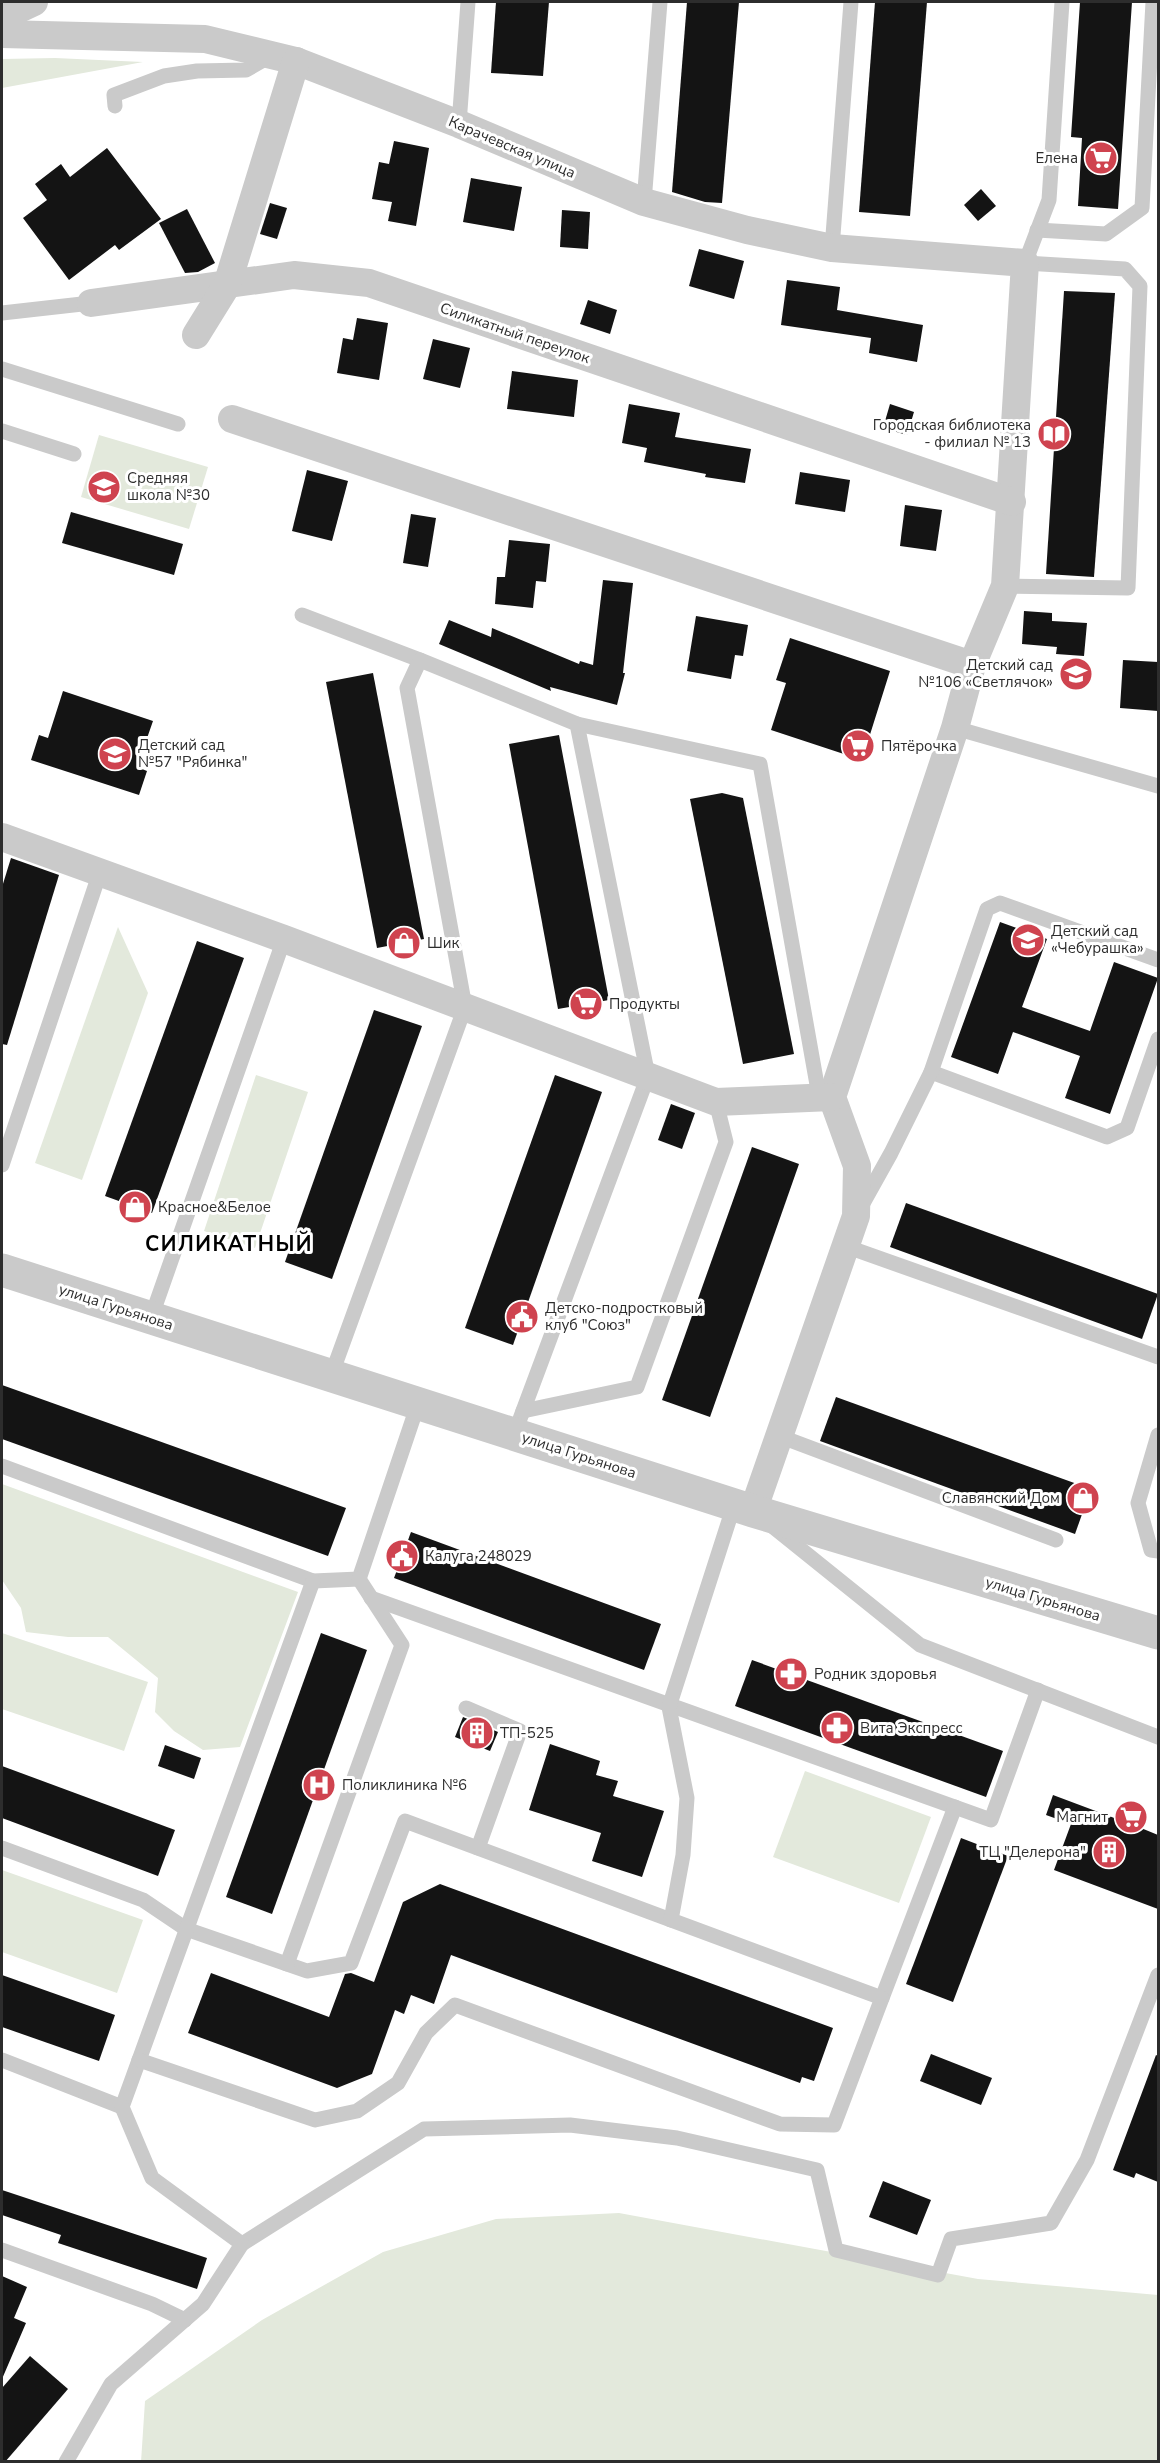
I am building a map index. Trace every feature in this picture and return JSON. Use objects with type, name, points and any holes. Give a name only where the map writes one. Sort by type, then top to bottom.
[{"type":"street","points":[[2,18],[34,2]]},
{"type":"street","name":"Карачевская улица","points":[[2,34],[205,39],[284,58],[459,124],[644,202],[747,230],[832,248],[1025,263]]},
{"type":"street","points":[[196,335],[227,285],[284,58]]},
{"type":"street","points":[[744,1508],[779,1436],[856,1216],[857,1166],[826,1096],[955,728],[972,665],[1005,586],[1025,263]]},
{"type":"street","name":"Силикатный переулок","points":[[91,303],[294,275],[369,283],[1012,502]]},
{"type":"street","points":[[232,419],[972,665]]},
{"type":"street","points":[[2,837],[284,939],[716,1102],[826,1096]]},
{"type":"street","name":"улица Гурьянова","points":[[2,1270],[418,1404],[519,1423],[744,1508],[1158,1633]]},
{"type":"lane","points":[[459,124],[468,2]]},
{"type":"lane","points":[[644,202],[660,2]]},
{"type":"lane","points":[[832,248],[851,2]]},
{"type":"lane","points":[[1005,586],[1128,588],[1140,286],[1125,269],[1025,263],[1049,200],[1062,2]]},
{"type":"lane","points":[[1037,230],[1106,234],[1142,208],[1152,164],[1154,2]]},
{"type":"lane","points":[[115,106],[114,95],[164,76],[197,71],[246,70],[284,58]]},
{"type":"lane","name":"Силикатный переулок","points":[[2,313],[91,303]]},
{"type":"lane","points":[[2,369],[178,424]]},
{"type":"lane","points":[[2,431],[74,454]]},
{"type":"lane","points":[[302,615],[577,724],[760,764],[826,1096]]},
{"type":"lane","points":[[332,1376],[465,1007],[407,688],[420,660]]},
{"type":"lane","points":[[519,1423],[648,1076],[577,724]]},
{"type":"lane","points":[[955,728],[1158,786]]},
{"type":"lane","points":[[2,1165],[100,872]]},
{"type":"lane","points":[[856,1216],[891,1154],[931,1072],[987,909],[1000,903],[1158,960]]},
{"type":"lane","points":[[151,1318],[284,939]]},
{"type":"lane","points":[[931,1072],[1107,1137],[1126,1128],[1158,1040]]},
{"type":"lane","points":[[519,1423],[637,1387],[726,1143],[716,1102]]},
{"type":"lane","points":[[845,1246],[1158,1357]]},
{"type":"lane","points":[[359,1579],[418,1404]]},
{"type":"lane","points":[[1158,1435],[1138,1503],[1151,1550],[1158,1551]]},
{"type":"lane","points":[[779,1436],[1056,1540]]},
{"type":"lane","points":[[2,1466],[313,1581],[359,1579]]},
{"type":"lane","points":[[671,1920],[683,1855],[687,1798],[669,1707],[744,1508],[920,1645],[1158,1737]]},
{"type":"lane","points":[[287,1964],[402,1645],[359,1579]]},
{"type":"lane","points":[[243,2244],[152,2178],[122,2107],[313,1581]]},
{"type":"lane","points":[[371,1598],[669,1707],[732,1726],[991,1820],[1038,1690]]},
{"type":"lane","points":[[466,1708],[520,1731],[478,1848]]},
{"type":"lane","points":[[139,2060],[315,2120],[357,2111],[398,2083],[426,2033],[455,2005],[780,2124],[834,2125],[955,1807]]},
{"type":"lane","points":[[2,1848],[143,1900],[186,1929],[307,1971],[351,1963],[405,1821],[882,1998]]},
{"type":"lane","points":[[66,2462],[111,2384],[203,2304],[243,2244],[424,2129],[570,2125],[677,2138],[817,2170],[836,2250],[938,2274],[951,2239],[1051,2223],[1087,2160],[1158,1975]]},
{"type":"lane","points":[[2,2060],[122,2107]]},
{"type":"lane","points":[[2,2250],[152,2304],[185,2320]]},
{"type":"shaded area","points":[[55,58],[143,62],[2,88],[2,59]]},
{"type":"shaded area","points":[[99,435],[208,467],[189,529],[81,497]]},
{"type":"shaded area","points":[[118,927],[148,993],[82,1180],[35,1163]]},
{"type":"shaded area","points":[[256,1075],[308,1092],[255,1248],[204,1231]]},
{"type":"shaded area","points":[[2,1484],[298,1592],[240,1747],[203,1750],[174,1731],[155,1712],[158,1678],[108,1637],[68,1637],[26,1632],[21,1608],[2,1580]]},
{"type":"shaded area","points":[[2,1633],[148,1682],[124,1751],[2,1709]]},
{"type":"shaded area","points":[[805,1771],[931,1817],[899,1903],[773,1857]]},
{"type":"shaded area","points":[[2,1870],[143,1920],[117,1993],[2,1952]]},
{"type":"shaded area","points":[[619,2213],[978,2279],[1158,2295],[1158,2461],[141,2462],[145,2401],[262,2320],[383,2252],[496,2219]]},
{"type":"building","points":[[496,2],[549,2],[543,76],[491,73]]},
{"type":"building","points":[[687,2],[739,2],[722,203],[705,202],[672,192]]},
{"type":"building","points":[[875,2],[927,2],[910,216],[859,212]]},
{"type":"building","points":[[1080,2],[1132,2],[1118,209],[1078,206],[1082,138],[1071,137]]},
{"type":"building","points":[[394,141],[429,148],[416,226],[388,221],[392,202],[372,199],[379,162],[389,164]]},
{"type":"building","points":[[107,148],[161,219],[119,250],[115,245],[69,280],[23,218],[47,200],[35,184],[61,164],[70,177]]},
{"type":"building","points":[[471,178],[522,187],[514,231],[463,222]]},
{"type":"building","points":[[981,189],[996,206],[978,221],[964,205]]},
{"type":"building","points":[[270,203],[287,208],[277,239],[260,234]]},
{"type":"building","points":[[187,209],[215,263],[198,272],[185,273],[159,223]]},
{"type":"building","points":[[562,210],[590,212],[588,249],[560,247]]},
{"type":"building","points":[[699,249],[744,261],[734,299],[689,286]]},
{"type":"building","points":[[787,280],[840,287],[837,310],[923,325],[917,362],[869,353],[871,338],[781,325]]},
{"type":"building","points":[[1064,291],[1115,293],[1094,577],[1046,574]]},
{"type":"building","points":[[588,300],[617,310],[610,334],[580,324]]},
{"type":"building","points":[[357,318],[388,323],[379,380],[337,373],[343,338],[353,340]]},
{"type":"building","points":[[433,339],[470,348],[460,388],[423,379]]},
{"type":"building","points":[[512,371],[578,380],[574,417],[507,409]]},
{"type":"building","points":[[629,404],[680,413],[675,437],[751,449],[745,483],[705,477],[706,474],[644,462],[647,448],[622,443]]},
{"type":"building","points":[[890,404],[914,412],[907,435],[883,428]]},
{"type":"building","points":[[307,470],[348,481],[332,541],[292,531]]},
{"type":"building","points":[[800,472],[850,480],[845,512],[795,504]]},
{"type":"building","points":[[905,505],[942,510],[936,551],[900,546]]},
{"type":"building","points":[[71,512],[183,544],[174,575],[62,543]]},
{"type":"building","points":[[411,514],[436,518],[428,567],[403,563]]},
{"type":"building","points":[[509,540],[550,544],[546,582],[536,581],[533,608],[495,604],[497,577],[505,577]]},
{"type":"building","points":[[603,580],[633,583],[623,673],[625,673],[617,705],[550,687],[551,691],[439,644],[449,620],[491,637],[492,628],[579,664],[580,661],[593,665]]},
{"type":"building","points":[[1024,611],[1052,613],[1052,621],[1087,623],[1084,656],[1056,654],[1057,647],[1022,644]]},
{"type":"building","points":[[696,616],[748,625],[743,656],[735,655],[731,679],[687,671]]},
{"type":"building","points":[[790,638],[890,671],[862,760],[771,730],[786,683],[776,680]]},
{"type":"building","points":[[1123,660],[1158,662],[1158,711],[1120,708]]},
{"type":"building","points":[[373,673],[424,939],[377,948],[326,682]]},
{"type":"building","points":[[63,691],[153,721],[137,767],[147,771],[139,795],[31,760],[39,735],[48,738]]},
{"type":"building","points":[[559,735],[609,1000],[558,1009],[509,744]]},
{"type":"building","points":[[722,793],[743,798],[794,1054],[743,1064],[690,799]]},
{"type":"building","points":[[11,858],[59,875],[7,1045],[2,1044],[2,887]]},
{"type":"building","points":[[1000,922],[1047,939],[1022,1007],[1090,1031],[1114,962],[1158,978],[1110,1114],[1065,1098],[1080,1056],[1013,1032],[998,1074],[951,1057]]},
{"type":"building","points":[[197,941],[244,958],[152,1213],[105,1196]]},
{"type":"building","points":[[374,1010],[422,1026],[332,1279],[285,1262]]},
{"type":"building","points":[[555,1075],[602,1092],[513,1345],[465,1328]]},
{"type":"building","points":[[671,1104],[695,1113],[682,1149],[658,1140]]},
{"type":"building","points":[[752,1147],[799,1164],[710,1417],[662,1400]]},
{"type":"building","points":[[906,1203],[1158,1294],[1142,1339],[890,1247]]},
{"type":"building","points":[[2,1385],[346,1508],[328,1556],[2,1439]]},
{"type":"building","points":[[836,1397],[1091,1489],[1075,1534],[820,1441]]},
{"type":"building","points":[[411,1532],[661,1624],[644,1670],[394,1578]]},
{"type":"building","points":[[321,1633],[367,1650],[272,1914],[226,1897]]},
{"type":"building","points":[[752,1660],[1003,1751],[986,1797],[735,1706]]},
{"type":"building","name":"ТП-525","points":[[463,1717],[498,1732],[490,1751],[455,1737]]},
{"type":"building","points":[[550,1744],[600,1761],[596,1775],[618,1781],[613,1796],[664,1811],[642,1877],[592,1861],[601,1833],[529,1810]]},
{"type":"building","points":[[165,1745],[201,1758],[194,1779],[158,1766]]},
{"type":"building","points":[[2,1766],[175,1830],[158,1876],[2,1818]]},
{"type":"building","name":"ТЦ \"Делерона\"","points":[[1053,1795],[1117,1819],[1119,1812],[1143,1821],[1141,1828],[1158,1835],[1158,1909],[1054,1870],[1071,1824],[1046,1815]]},
{"type":"building","points":[[961,1838],[1008,1856],[953,2002],[906,1984]]},
{"type":"building","points":[[440,1884],[833,2028],[814,2081],[802,2077],[800,2083],[451,1955],[434,2004],[411,1995],[404,2014],[395,2010],[372,2074],[337,2088],[188,2033],[211,1973],[329,2017],[345,1974],[351,1973],[374,1982],[403,1902]]},
{"type":"building","points":[[2,1975],[115,2015],[99,2061],[2,2027]]},
{"type":"building","points":[[931,2054],[992,2078],[981,2105],[920,2081]]},
{"type":"building","points":[[1156,2055],[1158,2056],[1158,2182],[1136,2173],[1134,2178],[1113,2170]]},
{"type":"building","points":[[883,2181],[931,2200],[917,2235],[869,2217]]},
{"type":"building","points":[[2,2190],[207,2258],[197,2289],[58,2243],[61,2235],[2,2215]]},
{"type":"building","points":[[2,2276],[27,2287],[14,2318],[26,2323],[2,2379]]},
{"type":"building","points":[[30,2356],[68,2389],[5,2462],[2,2462],[2,2388]]},
{"type":"place","name":"Елена","points":[[1101,158]]},
{"type":"place","name":"Городская библиотека - филиал № 13","points":[[1054,434]]},
{"type":"place","name":"Средняя школа №30","points":[[104,487]]},
{"type":"place","name":"Детский сад №106 «Светлячок»","points":[[1076,674]]},
{"type":"place","name":"Пятёрочка","points":[[858,746]]},
{"type":"place","name":"Детский сад №57 \"Рябинка\"","points":[[115,754]]},
{"type":"place","name":"Детский сад «Чебурашка»","points":[[1028,940]]},
{"type":"place","name":"Шик","points":[[404,943]]},
{"type":"place","name":"Продукты","points":[[586,1004]]},
{"type":"place","name":"Красное&Белое","points":[[135,1207]]},
{"type":"place","name":"Детско-подростковый клуб \"Союз\"","points":[[522,1317]]},
{"type":"place","name":"Славянский Дом","points":[[1083,1498]]},
{"type":"place","name":"Калуга 248029","points":[[402,1556]]},
{"type":"place","name":"Родник здоровья","points":[[791,1674]]},
{"type":"place","name":"Вита Экспресс","points":[[837,1728]]},
{"type":"place","name":"ТП-525","points":[[477,1733]]},
{"type":"place","name":"Поликлиника №6","points":[[319,1785]]},
{"type":"place","name":"Магнит","points":[[1131,1817]]},
{"type":"place","name":"ТЦ \"Делерона\"","points":[[1109,1852]]},
{"type":"district","name":"СИЛИКАТНЫЙ","points":[[229,1244]]}]
